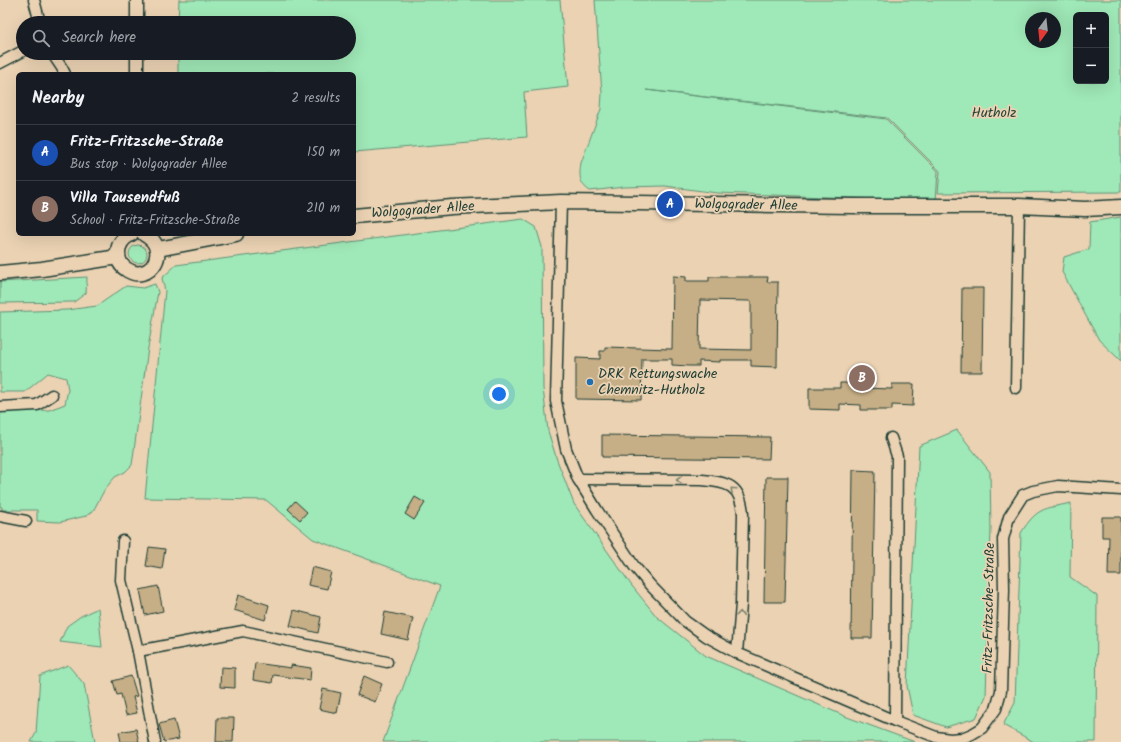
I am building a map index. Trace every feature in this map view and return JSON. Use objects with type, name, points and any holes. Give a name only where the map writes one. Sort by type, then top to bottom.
[{"type":"main road","name":"Wolgograder Allee","points":[[356,216],[452,207],[561,202],[853,206],[1019,206],[1085,209],[1121,207]]},
{"type":"main road","points":[[128,236],[120,243],[118,256],[120,263],[129,271],[135,273],[148,271],[153,267],[156,261],[158,249],[155,242],[148,236]]},
{"type":"main road","points":[[158,249],[226,236]]},
{"type":"main road","points":[[0,273],[42,269],[118,256]]},
{"type":"street","points":[[34,0],[38,16]]},
{"type":"street","points":[[137,0],[137,16]]},
{"type":"street","points":[[0,63],[16,55]]},
{"type":"street","points":[[57,60],[64,72]]},
{"type":"street","points":[[136,60],[137,72]]},
{"type":"street","name":"Fritz-Fritzsche-Straße","points":[[561,202],[556,401],[566,449],[578,479],[597,510],[630,560],[650,585],[685,621],[706,636],[737,653],[895,721],[936,737],[950,739],[962,738],[982,728],[996,709],[1001,691],[1004,589],[1003,539],[1009,517],[1023,495],[1033,491],[1058,486],[1121,490]]},
{"type":"street","points":[[1016,388],[1019,206]]},
{"type":"street","points":[[0,407],[37,406],[52,395]]},
{"type":"street","points":[[892,438],[897,456],[895,721]]},
{"type":"street","points":[[578,479],[721,481],[734,488],[742,501],[743,514],[741,604],[737,653]]},
{"type":"street","points":[[0,516],[26,521]]},
{"type":"street","points":[[123,541],[121,580],[138,651],[155,742]]},
{"type":"street","points":[[138,651],[243,631],[387,662]]},
{"type":"green space","points":[[179,0],[560,0],[568,87],[524,92],[527,137],[356,152],[356,72],[178,72],[178,60],[356,60],[356,16],[178,16]]},
{"type":"green space","name":"Hutholz","points":[[595,0],[1121,0],[1121,192],[938,193],[940,171],[887,118],[646,90],[886,119],[938,171],[936,201],[717,193],[665,186],[624,187],[590,191],[582,182],[580,167],[601,109],[602,93]]},
{"type":"green space","points":[[1121,217],[1121,361],[1099,340],[1062,272],[1064,257],[1089,249],[1090,222]]},
{"type":"green space","points":[[523,219],[536,227],[542,247],[543,388],[548,431],[557,460],[574,504],[632,586],[657,617],[706,656],[847,717],[915,742],[383,742],[440,586],[313,539],[266,500],[145,498],[165,291],[162,278],[176,265]]},
{"type":"green space","points":[[134,245],[142,245],[147,250],[145,261],[142,263],[134,263],[129,258],[129,250]]},
{"type":"green space","points":[[87,277],[86,293],[74,302],[0,303],[0,282]]},
{"type":"green space","points":[[155,284],[158,292],[148,348],[132,465],[125,472],[115,477],[105,489],[93,511],[86,516],[60,522],[37,521],[37,510],[2,510],[2,507],[0,507],[0,412],[49,410],[65,404],[68,390],[66,378],[48,373],[25,392],[0,392],[0,312],[67,310],[97,306],[126,286],[143,288]]},
{"type":"green space","points":[[957,430],[990,472],[991,528],[986,696],[976,718],[946,727],[913,715],[907,686],[919,446]]},
{"type":"green space","points":[[1071,503],[1070,577],[1097,596],[1096,742],[1034,742],[1003,725],[1015,703],[1021,533],[1032,518],[1042,510]]},
{"type":"green space","points":[[98,608],[102,647],[60,642],[67,626],[81,616]]},
{"type":"green space","points":[[68,665],[84,684],[95,742],[31,742],[36,733],[40,676]]},
{"type":"building","points":[[673,276],[686,277],[686,281],[709,281],[709,277],[768,277],[767,282],[778,282],[777,367],[751,366],[751,360],[720,360],[720,362],[699,361],[699,366],[689,366],[672,365],[672,359],[642,359],[641,400],[576,399],[576,358],[600,359],[600,351],[605,351],[605,347],[672,349]],"holes":[[[700,300],[751,301],[751,350],[699,349]]]},
{"type":"building","points":[[962,288],[983,288],[982,372],[961,372]]},
{"type":"building","points":[[840,383],[861,383],[861,388],[892,389],[892,384],[914,384],[913,406],[892,405],[892,410],[861,410],[861,405],[840,404],[840,410],[809,409],[809,388],[840,388]]},
{"type":"building","points":[[602,435],[770,437],[769,459],[602,457]]},
{"type":"building","points":[[853,470],[875,471],[872,638],[851,638]]},
{"type":"building","points":[[766,477],[788,477],[785,602],[764,602]]},
{"type":"building","points":[[415,497],[425,503],[414,520],[405,514]]},
{"type":"building","points":[[295,501],[307,512],[300,520],[288,509]]},
{"type":"building","points":[[1102,517],[1121,517],[1121,575],[1108,575],[1109,537],[1102,537]]},
{"type":"building","points":[[149,547],[165,549],[162,569],[146,566]]},
{"type":"building","points":[[312,567],[331,572],[327,589],[308,585]]},
{"type":"building","points":[[158,586],[163,611],[145,615],[140,590]]},
{"type":"building","points":[[238,595],[269,605],[265,620],[234,610]]},
{"type":"building","points":[[294,610],[321,617],[318,633],[290,626]]},
{"type":"building","points":[[385,612],[413,618],[408,640],[381,634]]},
{"type":"building","points":[[255,663],[291,668],[291,665],[311,668],[310,680],[273,675],[272,683],[253,680]]},
{"type":"building","points":[[221,667],[235,668],[235,688],[220,687]]},
{"type":"building","points":[[131,676],[137,696],[133,697],[137,713],[126,715],[121,694],[117,695],[113,681]]},
{"type":"building","points":[[364,676],[382,684],[375,702],[357,695]]},
{"type":"building","points":[[323,689],[341,693],[337,713],[319,709]]},
{"type":"building","points":[[217,718],[234,718],[233,742],[216,742]]},
{"type":"building","points":[[174,720],[179,739],[164,742],[159,724]]},
{"type":"building","points":[[136,729],[139,742],[121,742],[119,732]]},
{"type":"place","name":"Fritz-Fritzsche-Straße","points":[[670,204]]},
{"type":"place","name":"Villa Tausendfuß","points":[[862,378]]},
{"type":"place","name":"DRK Rettungswache Chemnitz-Hutholz","points":[[590,382]]}]
